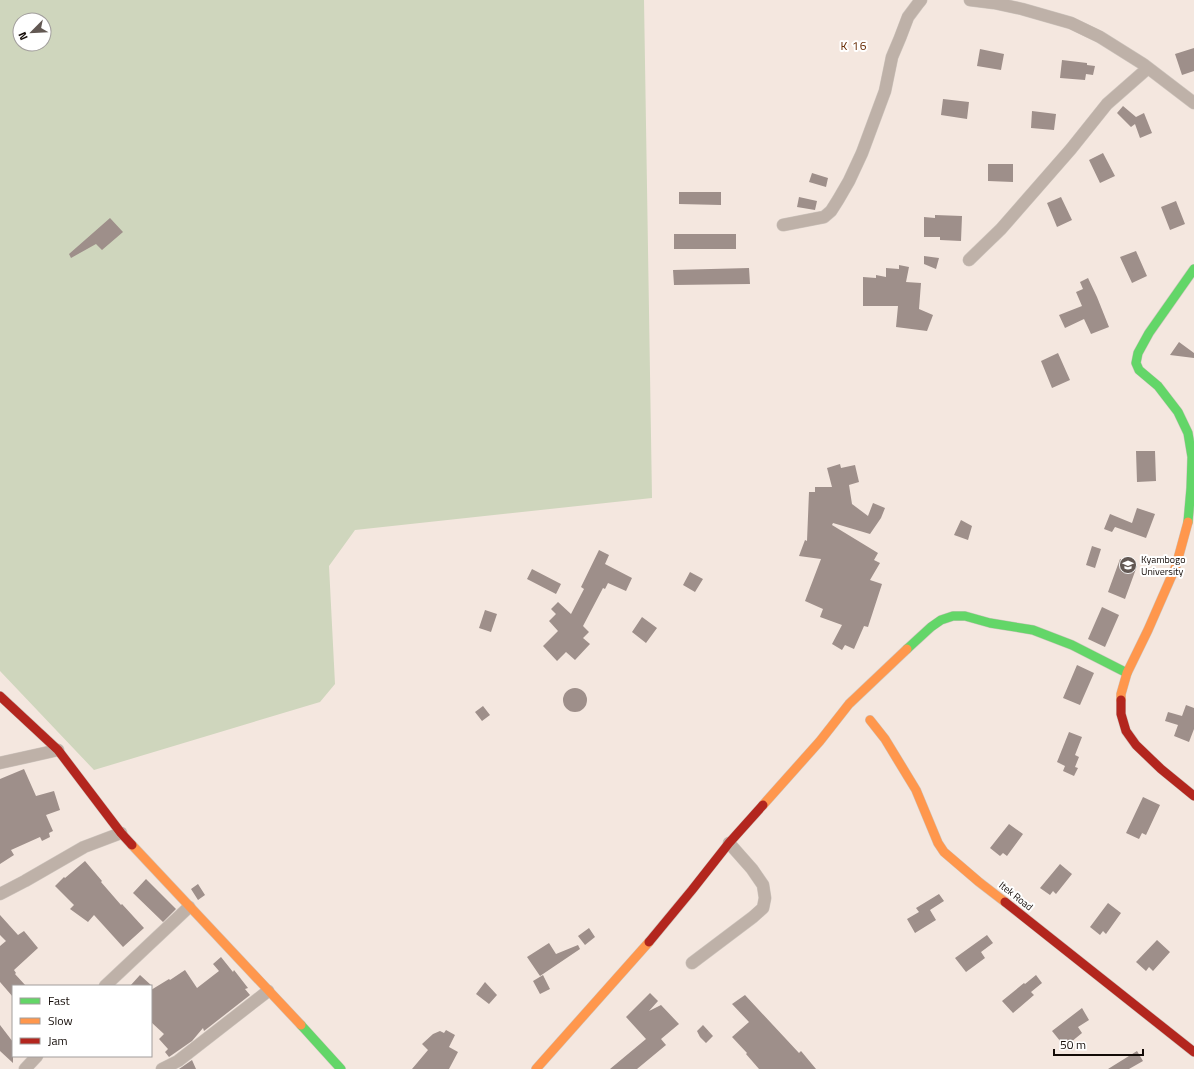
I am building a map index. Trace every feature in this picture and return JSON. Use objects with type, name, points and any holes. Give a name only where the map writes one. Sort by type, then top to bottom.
[{"type":"street","points":[[783,226],[824,217],[838,200],[862,153],[885,91],[892,58],[902,31],[908,17],[921,0]]},
{"type":"street","points":[[970,0],[1015,7],[1071,23],[1100,37],[1148,68],[1194,103]]},
{"type":"street","points":[[969,260],[1006,223],[1071,149],[1107,104],[1148,68]]},
{"type":"street","points":[[1194,269],[1149,333],[1138,353],[1136,363],[1139,370],[1158,386],[1178,412],[1188,433],[1192,456],[1192,488],[1189,518],[1176,566],[1127,673],[1121,694],[1121,714],[1126,731],[1136,745],[1161,769],[1194,796]]},
{"type":"street","points":[[536,1069],[650,940],[729,843],[820,741],[850,704],[931,627],[941,620],[953,616],[965,616],[990,623],[1033,630],[1072,645],[1127,673]]},
{"type":"street","points":[[0,696],[58,750],[121,832],[341,1069]]},
{"type":"street","name":"Itek Road","points":[[870,720],[885,739],[916,790],[938,843],[944,852],[979,882],[1194,1052]]},
{"type":"street","points":[[0,763],[58,750]]},
{"type":"street","points":[[0,894],[84,848],[121,832]]},
{"type":"street","points":[[692,963],[763,908],[765,898],[763,885],[752,868],[729,843]]},
{"type":"street","points":[[106,985],[189,907]]},
{"type":"street","points":[[162,1069],[178,1060],[268,991]]},
{"type":"street","points":[[25,1069],[36,1057]]},
{"type":"green space","points":[[0,0],[644,0],[652,498],[355,530],[329,566],[335,684],[320,702],[94,770],[0,671]]},
{"type":"building","points":[[1194,48],[1194,71],[1182,75],[1175,54]]},
{"type":"building","points":[[980,49],[1004,54],[1001,70],[977,66]]},
{"type":"building","points":[[1062,60],[1087,63],[1087,65],[1095,66],[1093,75],[1086,74],[1085,80],[1060,78]]},
{"type":"building","points":[[943,99],[969,102],[967,119],[941,115]]},
{"type":"building","points":[[1123,106],[1136,117],[1144,113],[1152,133],[1140,138],[1135,124],[1131,127],[1117,113]]},
{"type":"building","points":[[1032,111],[1056,114],[1054,130],[1031,128]]},
{"type":"building","points":[[1103,153],[1115,176],[1100,183],[1089,160]]},
{"type":"building","points":[[988,164],[1013,164],[1013,182],[988,181]]},
{"type":"building","points":[[812,173],[828,178],[826,187],[809,182]]},
{"type":"building","points":[[679,192],[721,192],[721,205],[679,204]]},
{"type":"building","points":[[799,197],[817,201],[815,210],[797,207]]},
{"type":"building","points":[[1061,197],[1072,220],[1057,227],[1047,203]]},
{"type":"building","points":[[1176,201],[1185,224],[1170,230],[1161,207]]},
{"type":"building","points":[[935,215],[962,216],[961,241],[940,240],[940,237],[924,237],[924,217],[935,218]]},
{"type":"building","points":[[110,218],[123,232],[102,250],[96,244],[71,258],[69,254]]},
{"type":"building","points":[[674,234],[736,234],[736,249],[674,249]]},
{"type":"building","points":[[1136,251],[1147,276],[1132,283],[1120,257]]},
{"type":"building","points":[[924,256],[939,258],[936,269],[924,264]]},
{"type":"building","points":[[899,265],[909,267],[906,282],[921,283],[919,309],[933,315],[927,331],[896,327],[898,306],[863,306],[863,277],[876,278],[876,275],[886,277],[886,268],[899,269]]},
{"type":"building","points":[[749,268],[750,284],[674,285],[673,270]]},
{"type":"building","points":[[1088,278],[1109,327],[1091,334],[1084,319],[1065,328],[1059,315],[1082,306],[1076,292],[1083,289],[1080,282]]},
{"type":"building","points":[[1179,342],[1194,353],[1194,358],[1170,355]]},
{"type":"building","points":[[1058,353],[1070,380],[1052,388],[1041,361]]},
{"type":"building","points":[[1136,451],[1155,451],[1156,481],[1137,482]]},
{"type":"building","points":[[840,464],[841,468],[855,465],[859,482],[849,485],[852,504],[868,516],[873,503],[885,508],[881,518],[870,534],[833,523],[832,525],[878,553],[874,560],[880,563],[870,580],[882,584],[868,627],[864,626],[854,649],[845,645],[842,650],[832,644],[842,625],[820,617],[823,609],[805,601],[821,559],[799,556],[805,540],[807,541],[809,492],[815,492],[815,487],[832,487],[827,468]]},
{"type":"building","points":[[1137,508],[1155,514],[1146,538],[1115,527],[1112,532],[1104,529],[1110,514],[1132,523]]},
{"type":"building","points":[[961,520],[972,526],[968,540],[954,535]]},
{"type":"building","points":[[1092,546],[1101,549],[1095,568],[1086,565]]},
{"type":"building","points":[[599,550],[609,555],[605,564],[632,578],[626,591],[608,583],[605,589],[603,588],[583,626],[589,632],[583,638],[590,644],[575,660],[566,652],[557,661],[543,646],[558,631],[549,621],[556,614],[551,609],[558,602],[571,614],[584,589],[581,587]]},
{"type":"building","points":[[1120,559],[1137,566],[1125,599],[1108,592]]},
{"type":"building","points":[[532,569],[561,584],[556,594],[527,579]]},
{"type":"building","points":[[690,572],[703,579],[695,592],[683,585]]},
{"type":"building","points":[[1102,607],[1119,615],[1105,647],[1088,639]]},
{"type":"building","points":[[485,610],[497,614],[491,632],[479,628]]},
{"type":"building","points":[[642,617],[657,628],[646,643],[632,632]]},
{"type":"building","points":[[1077,665],[1094,673],[1080,705],[1063,698]]},
{"type":"building","points":[[575,688],[584,691],[587,700],[584,709],[575,712],[566,709],[563,700],[566,691]]},
{"type":"building","points":[[1186,705],[1194,708],[1194,729],[1189,742],[1174,736],[1178,725],[1165,721],[1168,712],[1182,716]]},
{"type":"building","points":[[483,706],[490,715],[482,721],[475,712]]},
{"type":"building","points":[[1069,732],[1082,737],[1075,755],[1079,757],[1075,767],[1078,768],[1074,776],[1063,771],[1065,766],[1057,762]]},
{"type":"building","points":[[24,769],[36,796],[54,791],[60,810],[46,815],[53,831],[49,833],[50,837],[42,841],[40,837],[11,850],[14,855],[0,864],[0,779]]},
{"type":"building","points":[[1143,797],[1160,805],[1146,835],[1142,833],[1139,839],[1126,833]]},
{"type":"building","points":[[1009,824],[1023,834],[1007,856],[1003,853],[1000,856],[990,848]]},
{"type":"building","points":[[85,861],[121,905],[122,904],[144,928],[123,947],[94,915],[88,922],[70,909],[74,905],[55,886]]},
{"type":"building","points":[[1060,864],[1072,874],[1056,894],[1053,891],[1050,895],[1040,888]]},
{"type":"building","points":[[146,879],[176,909],[163,922],[133,893]]},
{"type":"building","points":[[198,884],[205,895],[198,900],[191,889]]},
{"type":"building","points":[[939,894],[944,901],[930,910],[936,920],[915,933],[907,919],[919,912],[916,908]]},
{"type":"building","points":[[1108,903],[1121,913],[1106,934],[1103,931],[1100,935],[1090,927]]},
{"type":"building","points":[[0,915],[18,935],[24,931],[38,948],[14,970],[16,973],[15,974],[25,985],[12,985],[12,996],[0,982],[0,946],[6,941],[0,935]]},
{"type":"building","points":[[589,928],[595,937],[585,945],[578,936]]},
{"type":"building","points":[[987,935],[993,943],[981,952],[985,958],[966,972],[955,958]]},
{"type":"building","points":[[1157,940],[1170,952],[1153,971],[1149,967],[1146,971],[1136,962]]},
{"type":"building","points":[[549,943],[556,954],[578,945],[580,949],[540,976],[527,957]]},
{"type":"building","points":[[221,957],[233,972],[234,970],[248,988],[245,989],[250,995],[204,1031],[203,1028],[192,1041],[169,1057],[165,1052],[168,1049],[159,1039],[164,1034],[152,1023],[152,989],[185,970],[197,988],[219,971],[213,964]]},
{"type":"building","points":[[140,975],[151,985],[131,985]]},
{"type":"building","points":[[543,975],[550,989],[540,994],[533,981]]},
{"type":"building","points":[[1036,975],[1042,983],[1031,992],[1034,995],[1013,1013],[1002,1001]]},
{"type":"building","points":[[485,982],[497,995],[489,1004],[476,994]]},
{"type":"building","points":[[650,993],[658,1001],[649,1011],[661,1005],[679,1024],[661,1039],[666,1045],[637,1069],[610,1069],[646,1039],[626,1017]]},
{"type":"building","points":[[745,995],[799,1053],[801,1051],[816,1069],[759,1069],[732,1037],[749,1022],[732,1004]]},
{"type":"building","points":[[1082,1008],[1089,1020],[1078,1027],[1082,1033],[1065,1047],[1052,1031]]},
{"type":"building","points":[[0,1025],[12,1041],[13,1063],[0,1051]]},
{"type":"building","points":[[703,1025],[713,1036],[706,1043],[697,1031]]},
{"type":"building","points":[[446,1030],[455,1035],[449,1047],[458,1052],[449,1069],[412,1069],[428,1050],[422,1044],[433,1034],[440,1031],[444,1033]]},
{"type":"building","points":[[1137,1051],[1143,1061],[1129,1069],[1108,1069]]},
{"type":"building","points":[[192,1060],[196,1069],[179,1069],[182,1067]]},
{"type":"traffic: fast","points":[[1188,522],[1192,457],[1188,433],[1178,412],[1158,386],[1139,370],[1136,363],[1138,353],[1149,333],[1194,269]]},
{"type":"traffic: fast","points":[[907,649],[941,620],[953,616],[965,616],[990,623],[1033,630],[1072,645],[1127,673]]},
{"type":"traffic: fast","points":[[301,1025],[341,1069]]},
{"type":"traffic: slow","points":[[1121,700],[1121,694],[1127,673],[1176,566],[1188,522]]},
{"type":"traffic: slow","points":[[763,805],[820,741],[849,704],[907,649]]},
{"type":"traffic: slow","points":[[870,720],[885,739],[916,790],[938,843],[944,852],[1005,902]]},
{"type":"traffic: slow","points":[[132,845],[301,1025]]},
{"type":"traffic: slow","points":[[536,1069],[649,942]]},
{"type":"traffic: jam","points":[[0,696],[58,750],[121,833],[132,845]]},
{"type":"traffic: jam","points":[[1121,700],[1121,714],[1126,731],[1136,745],[1161,769],[1194,796]]},
{"type":"traffic: jam","points":[[649,942],[729,843],[763,805]]},
{"type":"traffic: jam","points":[[1005,902],[1194,1052]]},
{"type":"place","name":"Kyambogo University","points":[[1128,565]]},
{"type":"district","name":"K 16","points":[[854,45]]}]
